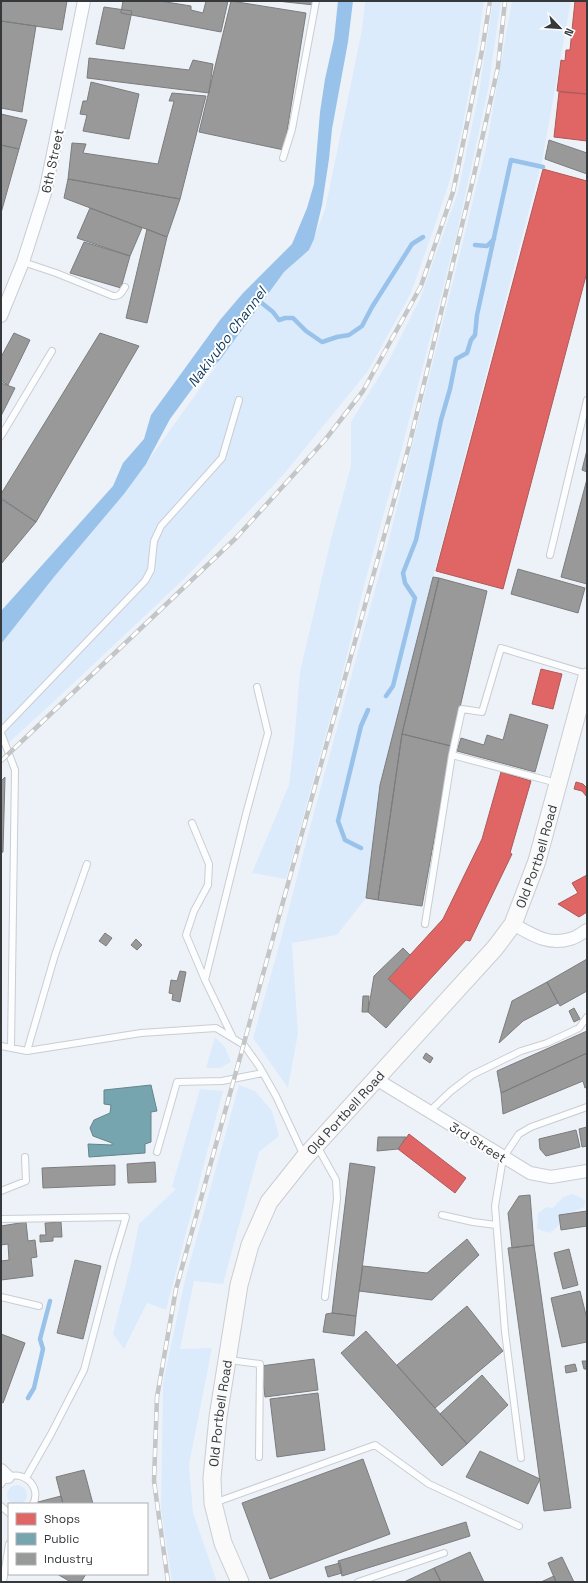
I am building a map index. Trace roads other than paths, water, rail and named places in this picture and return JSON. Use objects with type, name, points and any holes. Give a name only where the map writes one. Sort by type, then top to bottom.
[{"type":"main road","name":"Old Portbell Road","points":[[240,1582],[223,1543],[213,1503],[212,1478],[218,1418],[239,1285],[250,1245],[269,1202],[304,1158],[495,948],[513,924],[537,861],[587,676]]},
{"type":"street","name":"6th Street","points":[[1,316],[23,262],[45,193],[84,1]]},
{"type":"street","points":[[513,924],[541,939],[556,941],[570,939],[587,930]]},
{"type":"street","name":"3rd Street","points":[[376,1079],[522,1169],[539,1176],[562,1176],[587,1171]]},
{"type":"lane","points":[[283,158],[292,128],[316,1]]},
{"type":"lane","points":[[23,262],[56,273],[117,297],[125,287]]},
{"type":"lane","points":[[1,436],[52,351]]},
{"type":"lane","points":[[11,1048],[14,770],[1,732],[145,581],[151,570],[154,541],[160,526],[222,458],[239,400]]},
{"type":"lane","points":[[550,555],[587,400]]},
{"type":"lane","points":[[426,924],[452,755],[462,709],[482,712],[501,648],[587,676]]},
{"type":"lane","points":[[205,980],[244,821],[268,733],[257,687]]},
{"type":"lane","points":[[452,755],[559,783]]},
{"type":"lane","points":[[192,823],[209,864],[208,886],[194,911],[186,935],[232,1038]]},
{"type":"lane","points":[[27,1051],[54,955],[87,864]]},
{"type":"lane","points":[[430,1111],[451,1091],[472,1075],[521,1051],[547,1043],[579,1028],[587,1017]]},
{"type":"lane","points":[[1,1046],[27,1051],[141,1033],[216,1028],[244,1045],[263,1073],[276,1096],[304,1158]]},
{"type":"lane","points":[[157,1152],[177,1082],[222,1081],[263,1073]]},
{"type":"lane","points":[[520,1458],[505,1332],[496,1226],[495,1206],[503,1158],[519,1134],[531,1127],[587,1107]]},
{"type":"lane","points":[[316,1144],[336,1180],[338,1199],[325,1297]]},
{"type":"lane","points":[[1,1191],[26,1181],[25,1158]]},
{"type":"lane","points":[[442,1215],[496,1226]]},
{"type":"lane","points":[[1,1219],[126,1217],[84,1370],[51,1434],[26,1478]]},
{"type":"lane","points":[[1,1297],[39,1306]]},
{"type":"lane","points":[[227,1360],[260,1364],[259,1457]]},
{"type":"lane","points":[[213,1503],[375,1445],[429,1484],[519,1526]]},
{"type":"lane","points":[[3,1477],[20,1476],[31,1482],[35,1487],[36,1494],[33,1503]]},
{"type":"lane","points":[[3,1582],[8,1550]]},
{"type":"lane","points":[[358,1582],[444,1553]]},
{"type":"water","name":"Nakivubo Channel","points":[[338,1],[353,1],[348,42],[332,129],[322,205],[314,239],[309,250],[284,272],[220,360],[195,385],[170,419],[146,464],[124,494],[54,577],[1,644],[1,611],[113,486],[123,463],[144,439],[151,415],[220,320],[243,293],[292,244],[307,208],[314,184],[320,112],[325,79],[334,39]]},
{"type":"waterway","points":[[386,696],[393,686],[415,598],[405,583],[403,573],[416,540],[441,420],[450,389],[456,359],[467,353],[471,340],[475,335],[477,315],[511,160],[543,167]]},
{"type":"waterway","name":"Nakivubo Channel","points":[[258,300],[273,312],[279,320],[293,318],[306,331],[322,342],[349,335],[362,326],[372,307],[412,244],[423,237]]},
{"type":"waterway","points":[[475,245],[487,246],[494,239]]},
{"type":"waterway","points":[[361,848],[345,840],[338,821],[361,726],[368,710]]},
{"type":"waterway","points":[[28,1398],[34,1388],[43,1349],[40,1339],[50,1301]]},
{"type":"railway","points":[[1,761],[236,538],[325,440],[363,391],[421,286],[453,192],[482,51],[490,1]]},
{"type":"railway","points":[[168,1582],[154,1481],[157,1397],[176,1289],[409,446],[474,175],[498,67],[505,1]]}]
